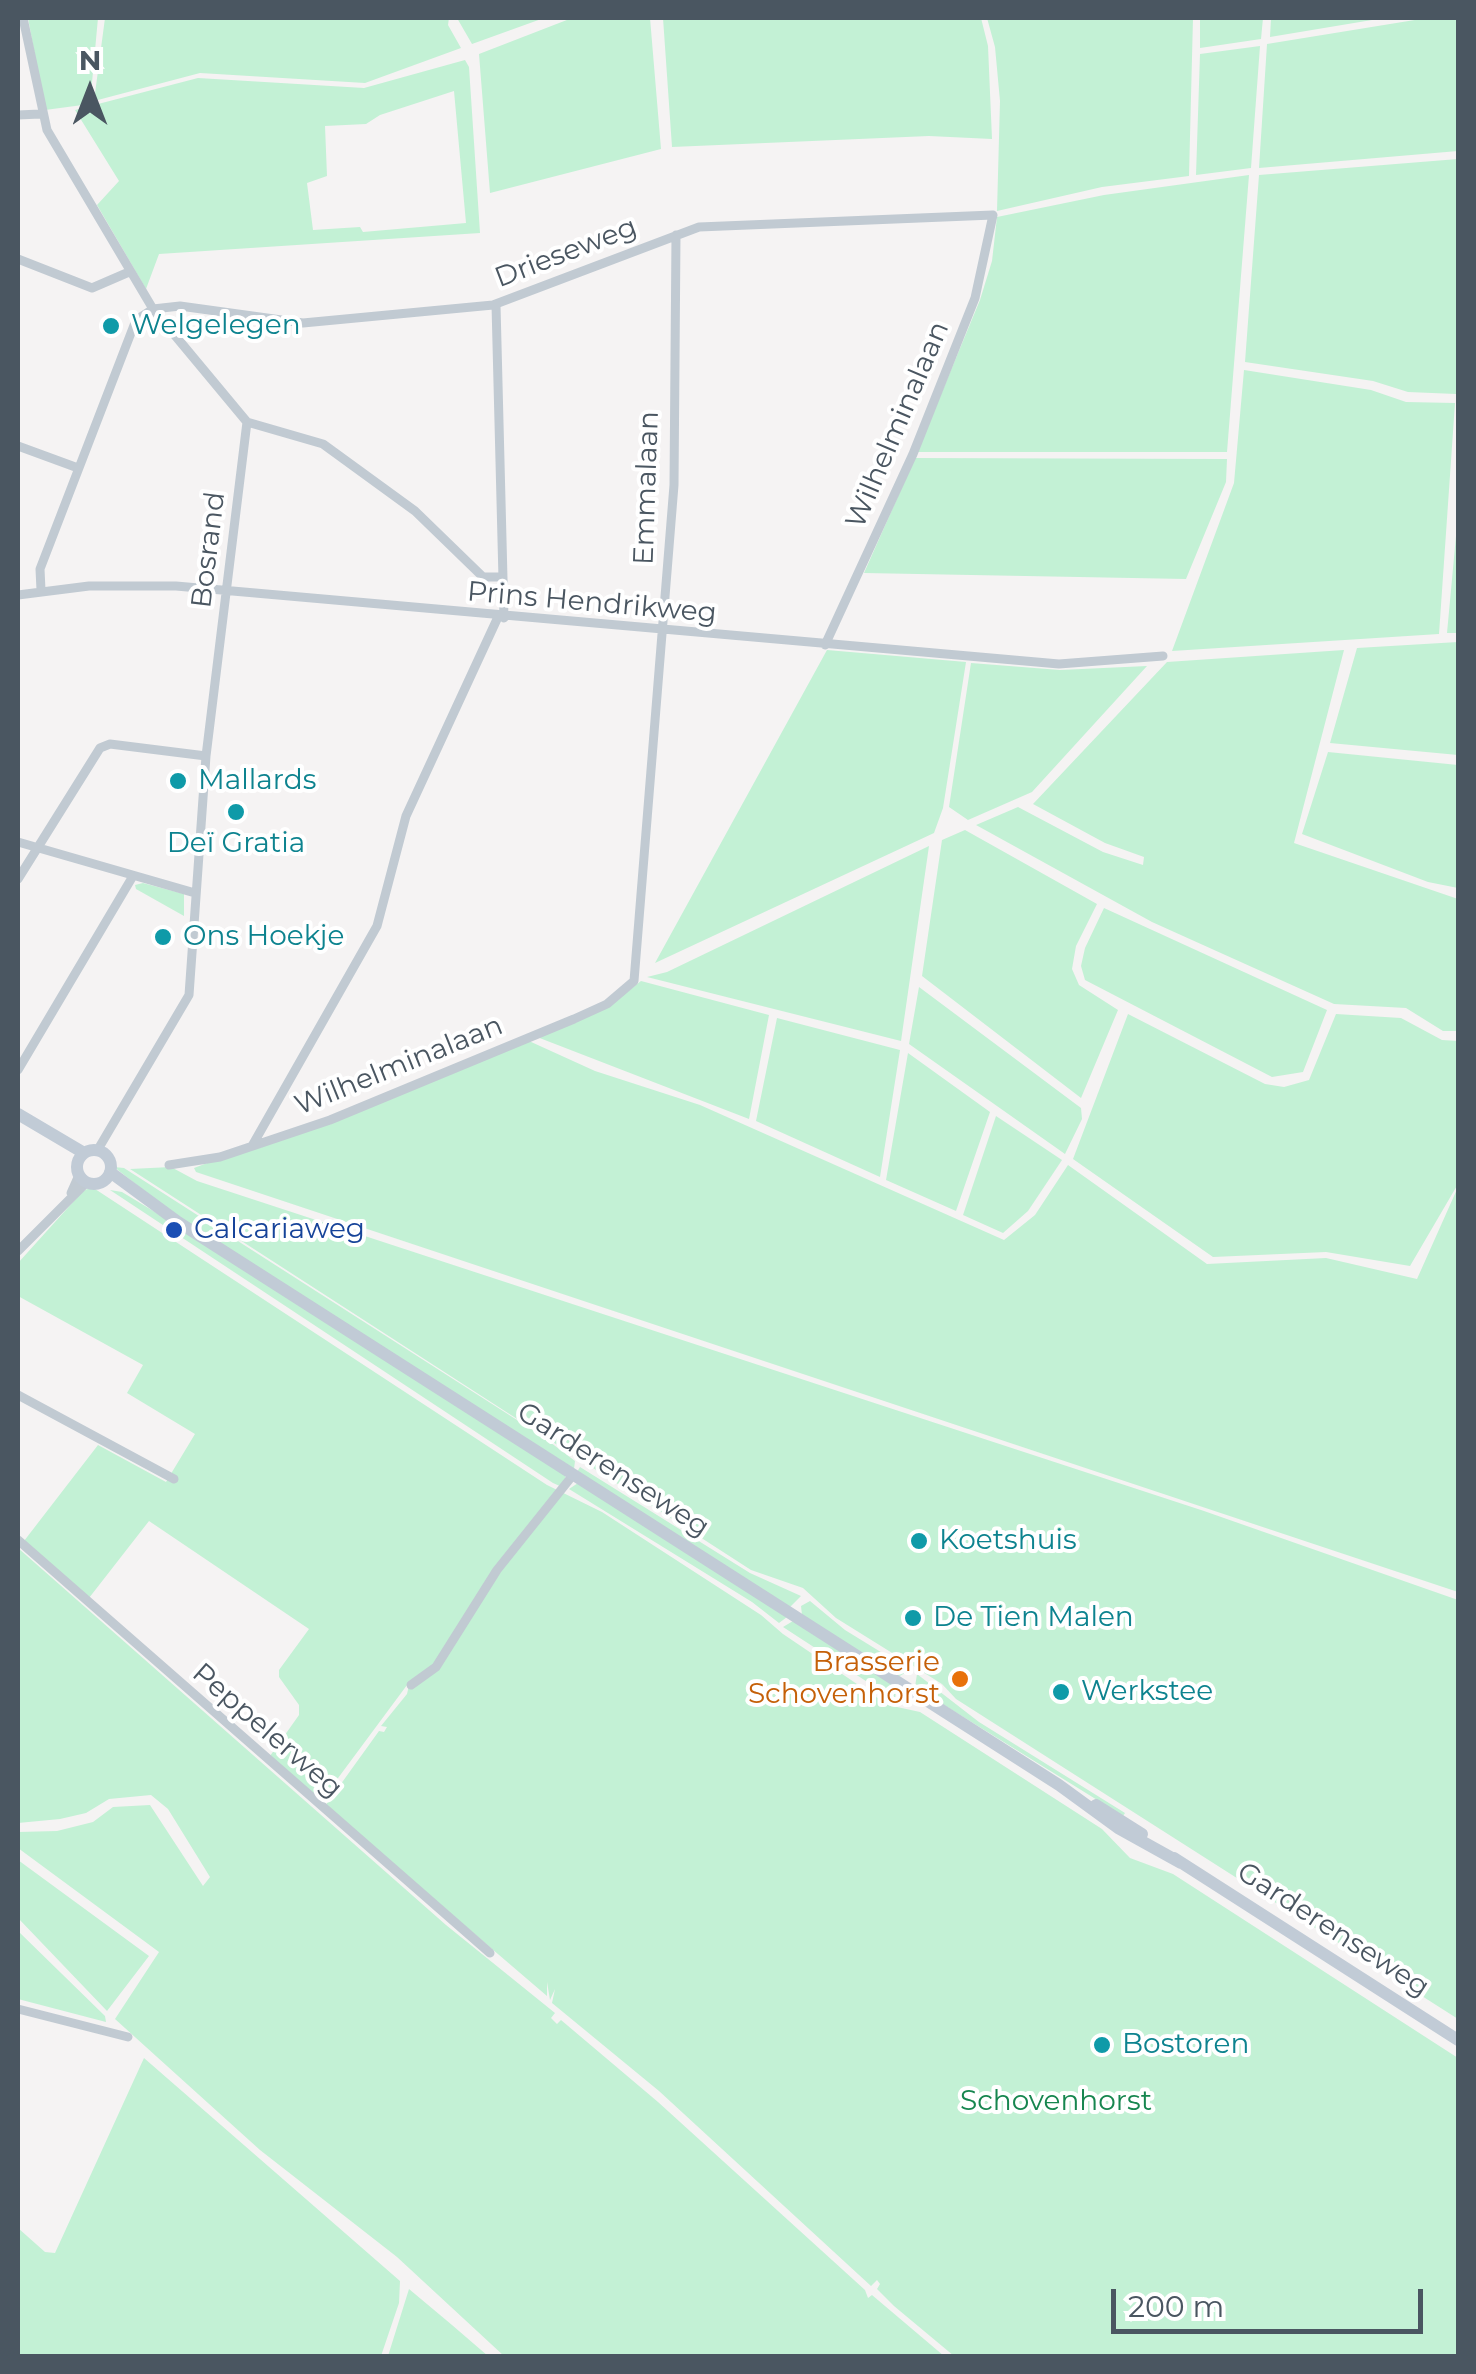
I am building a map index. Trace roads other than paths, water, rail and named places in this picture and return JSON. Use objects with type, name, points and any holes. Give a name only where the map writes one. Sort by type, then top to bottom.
[{"type":"main road","points":[[18,1114],[68,1146],[91,1154],[108,1175],[83,1179],[91,1154]]},
{"type":"main road","name":"Garderenseweg","points":[[108,1175],[1059,1785],[1118,1828],[1180,1863],[1458,2040]]},
{"type":"street","points":[[23,18],[40,114],[153,309],[248,422],[323,444],[415,511],[483,577],[503,577]]},
{"type":"street","points":[[18,115],[40,114]]},
{"type":"street","name":"Drieseweg","points":[[153,309],[180,306],[303,323],[496,305],[676,234],[757,222],[994,215]]},
{"type":"street","name":"Wilhelminalaan","points":[[826,646],[913,454],[975,298],[994,215]]},
{"type":"street","name":"Emmalaan","points":[[634,982],[674,485],[676,234]]},
{"type":"street","points":[[18,258],[92,288],[130,272]]},
{"type":"street","points":[[252,1146],[377,926],[406,816],[501,617],[496,305]]},
{"type":"street","points":[[41,590],[40,569],[136,320],[153,309]]},
{"type":"street","name":"Bosrand","points":[[91,1154],[110,1132],[189,995],[206,756],[248,422]]},
{"type":"street","points":[[18,446],[78,468]]},
{"type":"street","name":"Prins Hendrikweg","points":[[18,595],[89,586],[227,590],[662,632],[1059,664],[1163,656]]},
{"type":"street","points":[[18,879],[100,748],[110,744],[206,756]]},
{"type":"street","points":[[18,842],[195,893]]},
{"type":"street","points":[[18,1070],[132,876]]},
{"type":"street","name":"Wilhelminalaan","points":[[169,1165],[220,1157],[330,1120],[574,1019],[607,1004],[634,982]]},
{"type":"street","points":[[18,1252],[83,1179]]},
{"type":"street","points":[[18,1395],[174,1479]]},
{"type":"street","points":[[410,1684],[436,1667],[497,1570],[573,1474]]},
{"type":"street","name":"Peppelerweg","points":[[18,1540],[490,1953]]},
{"type":"street","points":[[18,2009],[128,2037]]},
{"type":"place","name":"Welgelegen","points":[[111,326]]},
{"type":"place","name":"Mallards","points":[[178,781]]},
{"type":"place","name":"Deï Gratia","points":[[236,812]]},
{"type":"place","name":"Ons Hoekje","points":[[163,937]]},
{"type":"place","name":"Calcariaweg","points":[[174,1230]]},
{"type":"place","name":"Koetshuis","points":[[919,1541]]},
{"type":"place","name":"De Tien Malen","points":[[913,1618]]},
{"type":"place","name":"Brasserie Schovenhorst","points":[[960,1679]]},
{"type":"place","name":"Werkstee","points":[[1061,1692]]},
{"type":"place","name":"Bostoren","points":[[1102,2045]]},
{"type":"park label","name":"Schovenhorst","points":[[1056,2102]]}]
